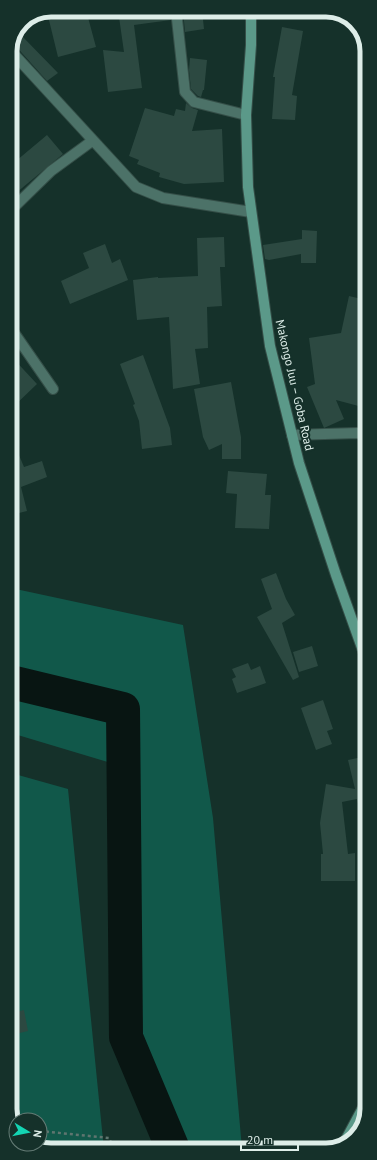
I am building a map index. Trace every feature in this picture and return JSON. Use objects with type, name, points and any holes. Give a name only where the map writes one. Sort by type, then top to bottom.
[{"type":"street","points":[[177,17],[185,92],[194,102],[246,115]]},
{"type":"street","name":"Makongo Juu – Goba Road","points":[[251,17],[251,45],[246,115],[248,187],[270,346],[299,462],[360,641]]},
{"type":"street","points":[[17,58],[92,141],[136,187],[163,198],[251,212]]},
{"type":"street","points":[[17,204],[51,171],[92,141]]},
{"type":"street","points":[[17,337],[53,389]]},
{"type":"street","points":[[292,435],[360,434]]},
{"type":"street","points":[[350,1133],[360,1114]]},
{"type":"path","points":[[48,1132],[109,1138],[111,1143]]},
{"type":"green space","points":[[17,589],[183,625],[213,818],[241,1143],[167,1143],[114,996],[111,763],[17,735]]},
{"type":"green space","points":[[17,775],[68,789],[103,1143],[49,1143],[48,1112],[17,1112],[17,1109]]},
{"type":"building","points":[[48,17],[88,17],[96,47],[58,57]]},
{"type":"building","points":[[119,17],[171,17],[171,20],[134,25],[142,88],[108,92],[103,50],[124,52]]},
{"type":"building","points":[[184,17],[203,17],[204,29],[185,32]]},
{"type":"building","points":[[282,27],[303,31],[292,95],[297,96],[295,120],[272,119],[275,77],[273,77]]},
{"type":"building","points":[[21,35],[58,73],[47,81],[17,48]]},
{"type":"building","points":[[190,58],[207,60],[204,90],[201,97],[191,89],[189,70]]},
{"type":"building","points":[[186,103],[192,108],[198,110],[192,131],[222,129],[224,182],[184,184],[159,177],[160,173],[137,164],[139,160],[129,156],[145,108],[174,116],[176,109],[185,111]]},
{"type":"building","points":[[47,135],[63,154],[17,192],[17,160]]},
{"type":"building","points":[[302,230],[317,231],[316,263],[301,263],[301,254],[269,260],[265,259],[263,245],[302,239]]},
{"type":"building","points":[[224,237],[225,267],[220,267],[222,306],[207,307],[208,348],[195,349],[200,384],[173,389],[169,317],[137,320],[133,280],[158,277],[198,276],[197,238]]},
{"type":"building","points":[[105,244],[112,263],[120,259],[128,280],[70,304],[61,281],[89,268],[83,253]]},
{"type":"building","points":[[349,296],[360,299],[360,406],[336,400],[344,419],[324,428],[307,387],[315,384],[309,338],[341,333]]},
{"type":"building","points":[[143,355],[170,428],[172,445],[142,449],[139,421],[133,405],[135,404],[120,364]]},
{"type":"building","points":[[17,363],[37,384],[17,403]]},
{"type":"building","points":[[231,382],[241,437],[241,459],[222,459],[222,444],[209,450],[203,437],[194,389]]},
{"type":"building","points":[[17,450],[24,467],[42,461],[47,477],[21,487],[27,511],[17,514]]},
{"type":"building","points":[[228,471],[267,474],[265,495],[271,495],[269,529],[235,528],[237,494],[226,493]]},
{"type":"building","points":[[276,573],[286,599],[295,615],[282,623],[299,677],[293,680],[257,617],[272,609],[261,579]]},
{"type":"building","points":[[312,646],[318,666],[299,672],[293,652]]},
{"type":"building","points":[[248,663],[251,670],[260,666],[266,683],[237,693],[232,679],[236,677],[232,669]]},
{"type":"building","points":[[323,700],[333,729],[327,731],[332,744],[316,750],[301,708]]},
{"type":"building","points":[[360,757],[360,813],[357,799],[342,802],[348,854],[355,853],[355,881],[321,881],[321,854],[323,854],[320,823],[326,784],[355,789],[348,760]]},
{"type":"building","points":[[24,1010],[28,1031],[17,1034],[17,1012]]},
{"type":"waterway","points":[[17,683],[123,709],[126,1037],[170,1143]]}]
